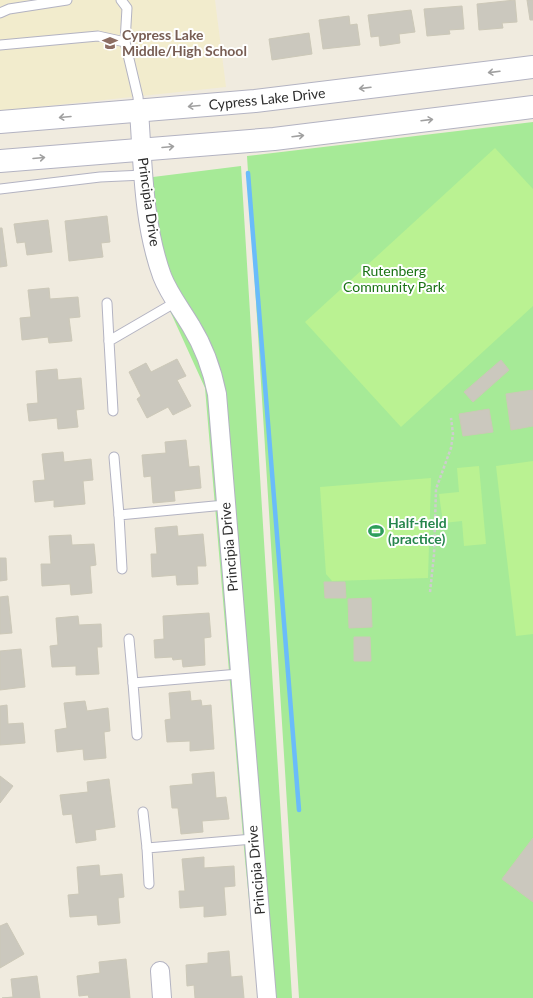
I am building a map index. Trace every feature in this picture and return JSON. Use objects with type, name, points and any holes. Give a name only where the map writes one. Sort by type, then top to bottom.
[{"type":"main road","name":"Cypress Lake Drive","points":[[0,122],[255,101],[533,67]]},
{"type":"main road","points":[[0,161],[274,139],[533,107]]},
{"type":"street","name":"Principia Drive","points":[[139,111],[145,199],[152,244],[163,277],[200,342],[213,377],[216,394],[267,998]]},
{"type":"street","points":[[160,971],[162,998]]},
{"type":"lane","points":[[0,13],[9,8],[67,0]]},
{"type":"lane","points":[[121,0],[126,8],[125,42],[138,97],[139,111]]},
{"type":"lane","points":[[0,45],[98,36],[125,42]]},
{"type":"lane","points":[[0,190],[100,177],[144,175]]},
{"type":"lane","points":[[107,302],[113,411]]},
{"type":"lane","points":[[109,341],[176,302]]},
{"type":"lane","points":[[114,457],[122,570]]},
{"type":"lane","points":[[119,515],[225,505]]},
{"type":"lane","points":[[129,638],[137,735]]},
{"type":"lane","points":[[133,683],[239,674]]},
{"type":"lane","points":[[143,812],[149,884]]},
{"type":"lane","points":[[147,848],[253,839]]},
{"type":"path","points":[[430,592],[434,555],[436,490],[451,448],[454,434],[451,418]]},
{"type":"shaded area","name":"Cypress Lake Middle/High School","points":[[0,0],[215,0],[226,87],[0,111]]},
{"type":"green space","name":"Rutenberg Community Park","points":[[533,122],[533,998],[299,998],[247,156]]},
{"type":"green space","points":[[495,148],[533,189],[533,306],[401,427],[305,322]]},
{"type":"green space","points":[[241,166],[292,998],[259,998],[245,860],[205,388],[146,258],[137,179]]},
{"type":"green space","points":[[533,461],[533,634],[516,636],[496,466]]},
{"type":"green space","points":[[479,466],[486,544],[464,546],[462,521],[443,523],[439,494],[459,492],[457,468]]},
{"type":"green space","name":"Half-field (practice)","points":[[431,478],[428,578],[332,581],[326,574],[320,487]]},
{"type":"building","points":[[515,0],[517,22],[502,23],[503,28],[479,30],[477,4]]},
{"type":"building","points":[[527,0],[533,0],[533,20],[530,20]]},
{"type":"building","points":[[462,6],[464,29],[449,30],[450,34],[427,36],[424,9]]},
{"type":"building","points":[[411,10],[415,32],[399,34],[400,43],[380,46],[379,36],[371,37],[368,15]]},
{"type":"building","points":[[349,16],[350,25],[357,24],[360,45],[323,49],[319,20]]},
{"type":"building","points":[[309,33],[312,54],[272,60],[269,39]]},
{"type":"building","points":[[107,216],[110,242],[101,243],[103,257],[69,261],[65,221]]},
{"type":"building","points":[[48,220],[52,252],[27,255],[25,242],[17,243],[14,224]]},
{"type":"building","points":[[0,228],[2,228],[7,266],[0,267]]},
{"type":"building","points":[[49,288],[50,299],[78,297],[80,317],[69,318],[72,341],[49,343],[48,337],[22,340],[20,318],[31,317],[28,290]]},
{"type":"building","points":[[177,359],[186,376],[177,380],[191,406],[173,415],[168,407],[147,418],[137,399],[141,396],[129,372],[146,363],[151,372]]},
{"type":"building","points":[[501,360],[509,370],[473,402],[464,392]]},
{"type":"building","points":[[57,369],[58,380],[81,378],[84,409],[76,410],[78,427],[58,429],[57,418],[29,421],[27,404],[38,403],[36,371]]},
{"type":"building","points":[[533,390],[533,426],[511,430],[506,394]]},
{"type":"building","points":[[489,409],[493,432],[463,436],[459,414]]},
{"type":"building","points":[[186,440],[189,467],[199,466],[201,488],[174,491],[175,501],[153,503],[151,476],[144,477],[142,455],[166,453],[165,442]]},
{"type":"building","points":[[63,452],[64,462],[91,459],[93,480],[83,481],[85,504],[54,507],[54,500],[35,502],[33,481],[45,480],[42,454]]},
{"type":"building","points":[[177,526],[178,536],[203,534],[206,566],[197,566],[198,584],[177,585],[176,575],[152,577],[151,554],[157,554],[155,528]]},
{"type":"building","points":[[71,535],[72,545],[94,544],[96,565],[90,566],[92,593],[71,595],[70,584],[42,586],[41,564],[51,564],[49,536]]},
{"type":"building","points":[[0,558],[6,558],[7,580],[0,581]]},
{"type":"building","points":[[324,582],[345,582],[346,598],[325,598]]},
{"type":"building","points":[[8,596],[12,633],[0,634],[0,597]]},
{"type":"building","points":[[371,598],[372,627],[349,628],[348,599]]},
{"type":"building","points":[[209,613],[211,637],[204,638],[205,665],[183,667],[182,659],[173,660],[172,657],[155,658],[154,640],[164,639],[163,616]]},
{"type":"building","points":[[78,616],[79,625],[101,624],[102,647],[97,647],[99,674],[76,675],[76,666],[52,667],[50,646],[58,645],[56,618]]},
{"type":"building","points":[[354,637],[370,637],[371,661],[354,661]]},
{"type":"building","points":[[21,649],[25,687],[0,690],[0,651]]},
{"type":"building","points":[[190,691],[191,701],[201,700],[202,706],[211,705],[214,749],[190,751],[190,741],[167,742],[165,720],[171,719],[169,693]]},
{"type":"building","points":[[85,701],[87,711],[108,708],[110,731],[104,732],[106,758],[84,760],[83,749],[57,752],[55,730],[67,728],[64,703]]},
{"type":"building","points":[[7,705],[8,724],[23,723],[25,743],[0,745],[0,706]]},
{"type":"building","points":[[214,772],[216,798],[226,797],[229,819],[202,821],[203,832],[181,834],[178,808],[172,808],[170,786],[193,784],[192,774]]},
{"type":"building","points":[[0,776],[13,786],[0,803]]},
{"type":"building","points":[[109,779],[115,827],[95,830],[96,840],[76,843],[72,814],[63,815],[60,795],[88,792],[87,782]]},
{"type":"building","points":[[533,838],[533,902],[502,879]]},
{"type":"building","points":[[204,857],[204,868],[234,866],[235,886],[224,887],[226,915],[204,917],[204,906],[180,908],[179,891],[185,891],[182,859]]},
{"type":"building","points":[[99,865],[100,876],[122,874],[124,897],[118,898],[120,923],[98,925],[97,915],[70,917],[68,895],[79,894],[77,867]]},
{"type":"building","points":[[7,923],[24,954],[0,968],[0,926]]},
{"type":"building","points":[[229,951],[231,977],[242,976],[244,998],[195,998],[194,985],[187,986],[186,965],[208,963],[208,953]]},
{"type":"building","points":[[126,959],[130,998],[89,998],[88,995],[79,996],[77,976],[100,973],[99,962]]},
{"type":"building","points":[[37,976],[40,998],[2,998],[13,997],[11,979]]},
{"type":"waterway","points":[[248,173],[299,810]]},
{"type":"place","name":"Cypress Lake Middle/High School","points":[[110,43]]},
{"type":"place","name":"Half-field (practice)","points":[[376,531]]}]
